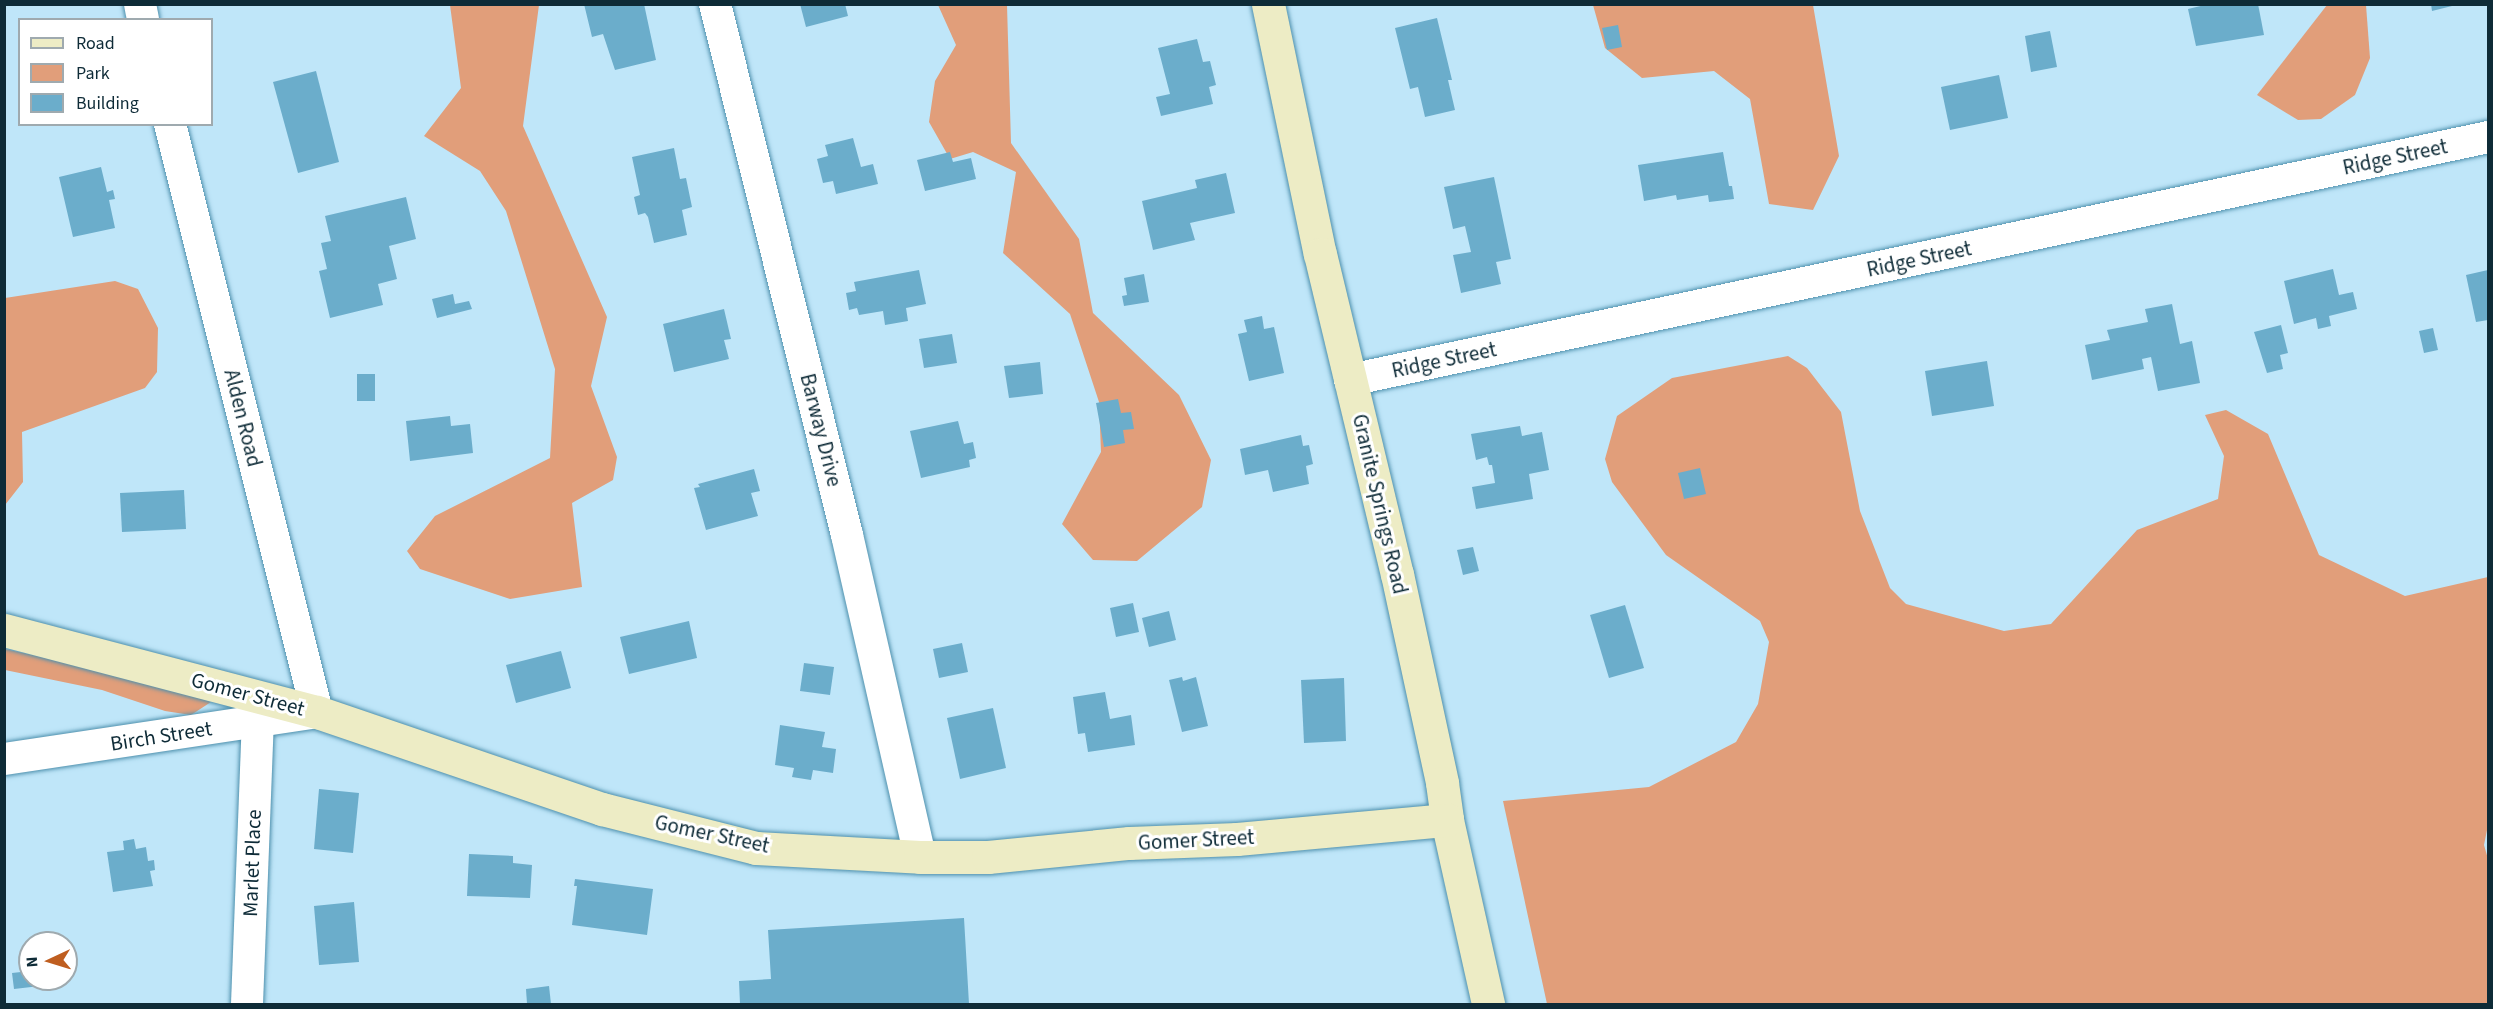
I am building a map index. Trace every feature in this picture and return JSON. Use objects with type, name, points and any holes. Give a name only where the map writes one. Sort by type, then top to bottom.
[{"type":"street","name":"Barway Drive","points":[[715,4],[847,535],[920,857]]},
{"type":"street","name":"Granite Springs Road","points":[[1268,4],[1320,254],[1397,574],[1442,783],[1446,820],[1488,1005]]},
{"type":"street","name":"Alden Road","points":[[170,126],[317,712]]},
{"type":"street","name":"Ridge Street","points":[[1350,380],[2488,137]]},
{"type":"street","name":"Gomer Street","points":[[4,630],[317,712],[602,809],[756,848],[920,857],[988,857],[1129,843],[1237,839],[1446,820]]},
{"type":"street","name":"Birch Street","points":[[4,759],[317,712]]},
{"type":"street","name":"Marlet Place","points":[[248,1005],[258,721]]},
{"type":"green space","points":[[450,5],[539,5],[523,126],[607,317],[591,386],[617,457],[613,480],[572,503],[582,587],[510,599],[420,569],[407,551],[435,516],[550,458],[555,369],[506,211],[480,171],[424,136],[461,88]]},
{"type":"green space","points":[[938,5],[1007,5],[1011,143],[1079,239],[1093,313],[1179,395],[1211,460],[1202,507],[1137,561],[1093,560],[1062,524],[1101,452],[1099,402],[1070,314],[1003,253],[1016,172],[973,152],[950,159],[929,122],[935,81],[956,45]]},
{"type":"green space","points":[[1593,5],[1813,5],[1839,156],[1813,210],[1769,204],[1750,99],[1714,71],[1642,78],[1605,48]]},
{"type":"green space","points":[[2327,5],[2366,5],[2370,58],[2355,95],[2321,119],[2298,120],[2257,95]]},
{"type":"green space","points":[[115,281],[138,289],[158,328],[157,372],[145,388],[22,432],[23,482],[5,505],[5,298]]},
{"type":"green space","points":[[1788,356],[1807,368],[1841,412],[1860,511],[1890,588],[1906,604],[2004,631],[2051,624],[2137,530],[2218,499],[2224,456],[2205,415],[2226,410],[2268,434],[2319,555],[2405,596],[2488,577],[2488,825],[2484,845],[2488,859],[2488,1004],[1547,1004],[1503,801],[1649,787],[1736,742],[1758,704],[1769,642],[1760,621],[1666,555],[1612,482],[1605,459],[1617,416],[1672,378]]},
{"type":"green space","points":[[5,649],[153,681],[211,702],[191,715],[165,711],[102,690],[5,670]]},
{"type":"building","points":[[584,4],[644,4],[656,60],[615,70],[603,34],[592,37]]},
{"type":"building","points":[[800,4],[845,4],[848,16],[806,27]]},
{"type":"building","points":[[2209,4],[2258,4],[2264,35],[2196,46],[2188,9]]},
{"type":"building","points":[[2431,4],[2456,4],[2456,5],[2432,11]]},
{"type":"building","points":[[1437,18],[1452,80],[1448,80],[1455,110],[1425,117],[1418,87],[1410,89],[1395,28]]},
{"type":"building","points":[[1618,25],[1622,47],[1607,50],[1602,28]]},
{"type":"building","points":[[2050,31],[2057,67],[2031,72],[2025,36]]},
{"type":"building","points":[[1197,39],[1203,62],[1210,61],[1216,85],[1209,87],[1213,104],[1161,116],[1156,97],[1170,94],[1158,48]]},
{"type":"building","points":[[316,71],[339,162],[298,173],[273,82]]},
{"type":"building","points":[[1999,75],[2008,118],[1950,130],[1941,87]]},
{"type":"building","points":[[853,138],[861,167],[873,164],[878,184],[836,194],[833,181],[823,183],[817,159],[828,156],[825,145]]},
{"type":"building","points":[[674,148],[680,179],[686,178],[692,207],[682,210],[687,235],[654,243],[648,217],[645,213],[638,215],[634,197],[640,195],[632,157]]},
{"type":"building","points":[[950,152],[953,162],[971,158],[976,179],[925,191],[917,160]]},
{"type":"building","points":[[1723,152],[1729,186],[1732,186],[1734,199],[1709,202],[1708,195],[1677,200],[1676,195],[1644,201],[1638,165]]},
{"type":"building","points":[[101,167],[107,192],[113,190],[115,199],[109,200],[115,228],[73,237],[59,177]]},
{"type":"building","points":[[1226,173],[1235,213],[1190,223],[1195,240],[1153,250],[1142,201],[1197,188],[1195,180]]},
{"type":"building","points":[[1494,177],[1511,259],[1496,262],[1501,284],[1461,293],[1453,255],[1471,252],[1465,226],[1453,229],[1444,187]]},
{"type":"building","points":[[406,197],[416,239],[389,246],[397,279],[378,284],[383,305],[330,318],[319,271],[327,269],[321,243],[331,241],[325,216]]},
{"type":"building","points":[[2333,269],[2339,295],[2353,292],[2357,309],[2329,316],[2331,326],[2318,329],[2316,318],[2294,324],[2284,281]]},
{"type":"building","points":[[919,270],[926,304],[906,308],[908,321],[885,325],[883,311],[859,315],[857,308],[849,310],[846,293],[856,291],[854,282]]},
{"type":"building","points":[[2488,270],[2488,320],[2476,322],[2466,275]]},
{"type":"building","points":[[1144,274],[1149,302],[1124,306],[1122,296],[1127,295],[1124,278]]},
{"type":"building","points":[[453,294],[455,304],[469,301],[472,309],[437,318],[432,299]]},
{"type":"building","points":[[2172,304],[2180,344],[2192,341],[2200,383],[2158,391],[2151,357],[2142,359],[2144,369],[2092,380],[2085,345],[2110,340],[2107,330],[2148,322],[2145,309]]},
{"type":"building","points":[[724,309],[731,339],[724,340],[729,359],[674,372],[663,324]]},
{"type":"building","points":[[1262,316],[1264,329],[1274,327],[1284,373],[1249,381],[1238,334],[1247,332],[1244,320]]},
{"type":"building","points":[[2281,325],[2288,353],[2280,355],[2283,369],[2267,373],[2254,332]]},
{"type":"building","points":[[2433,328],[2438,350],[2424,353],[2419,331]]},
{"type":"building","points":[[952,334],[957,363],[924,368],[919,339]]},
{"type":"building","points":[[1987,361],[1994,406],[1932,416],[1925,371]]},
{"type":"building","points":[[1040,362],[1043,394],[1009,398],[1004,366]]},
{"type":"building","points":[[357,374],[375,374],[375,401],[357,401]]},
{"type":"building","points":[[1118,399],[1121,413],[1131,412],[1134,429],[1123,430],[1125,443],[1104,447],[1096,403]]},
{"type":"building","points":[[450,416],[451,426],[470,424],[473,453],[410,461],[406,421]]},
{"type":"building","points":[[958,421],[964,444],[973,442],[976,458],[969,460],[970,467],[921,478],[910,431]]},
{"type":"building","points":[[1520,426],[1522,436],[1542,432],[1549,470],[1529,474],[1533,499],[1476,509],[1472,487],[1495,483],[1492,465],[1489,465],[1487,457],[1476,460],[1471,434]]},
{"type":"building","points":[[1301,435],[1303,446],[1309,445],[1313,464],[1306,466],[1309,484],[1273,492],[1268,470],[1245,475],[1240,449]]},
{"type":"building","points":[[1700,468],[1706,494],[1684,499],[1678,473]]},
{"type":"building","points":[[754,469],[760,491],[751,493],[758,516],[706,530],[694,488],[700,487],[698,484]]},
{"type":"building","points":[[184,490],[186,529],[122,532],[120,493]]},
{"type":"building","points":[[1473,547],[1479,571],[1463,575],[1457,550]]},
{"type":"building","points":[[1133,603],[1139,632],[1116,637],[1110,608]]},
{"type":"building","points":[[1625,605],[1644,668],[1609,678],[1590,615]]},
{"type":"building","points":[[1169,611],[1176,640],[1149,647],[1142,618]]},
{"type":"building","points":[[689,621],[697,658],[629,674],[620,637]]},
{"type":"building","points":[[962,643],[968,672],[939,678],[933,649]]},
{"type":"building","points":[[561,651],[571,688],[516,703],[506,665]]},
{"type":"building","points":[[804,663],[834,667],[830,695],[800,691]]},
{"type":"building","points":[[1182,677],[1183,681],[1196,677],[1208,726],[1182,732],[1169,680]]},
{"type":"building","points":[[1344,678],[1346,741],[1304,743],[1301,680]]},
{"type":"building","points":[[1105,692],[1110,719],[1131,715],[1135,745],[1088,752],[1085,733],[1078,734],[1073,697]]},
{"type":"building","points":[[993,708],[1006,768],[960,779],[947,718]]},
{"type":"building","points":[[780,725],[825,732],[822,747],[836,749],[833,773],[813,770],[811,780],[792,777],[794,768],[775,765]]},
{"type":"building","points":[[319,789],[359,793],[353,853],[314,849]]},
{"type":"building","points":[[134,839],[136,849],[146,847],[148,861],[154,860],[155,870],[150,871],[153,886],[113,892],[107,852],[124,850],[123,841]]},
{"type":"building","points":[[469,854],[513,856],[513,863],[532,865],[530,898],[467,896]]},
{"type":"building","points":[[575,879],[653,889],[647,935],[572,925],[577,886],[574,886]]},
{"type":"building","points":[[354,902],[359,962],[319,965],[314,906]]},
{"type":"building","points":[[964,918],[969,1004],[740,1004],[739,981],[771,979],[768,930]]},
{"type":"building","points":[[18,972],[18,989],[14,989],[12,973]]},
{"type":"building","points":[[549,986],[551,1004],[527,1004],[526,989]]}]
